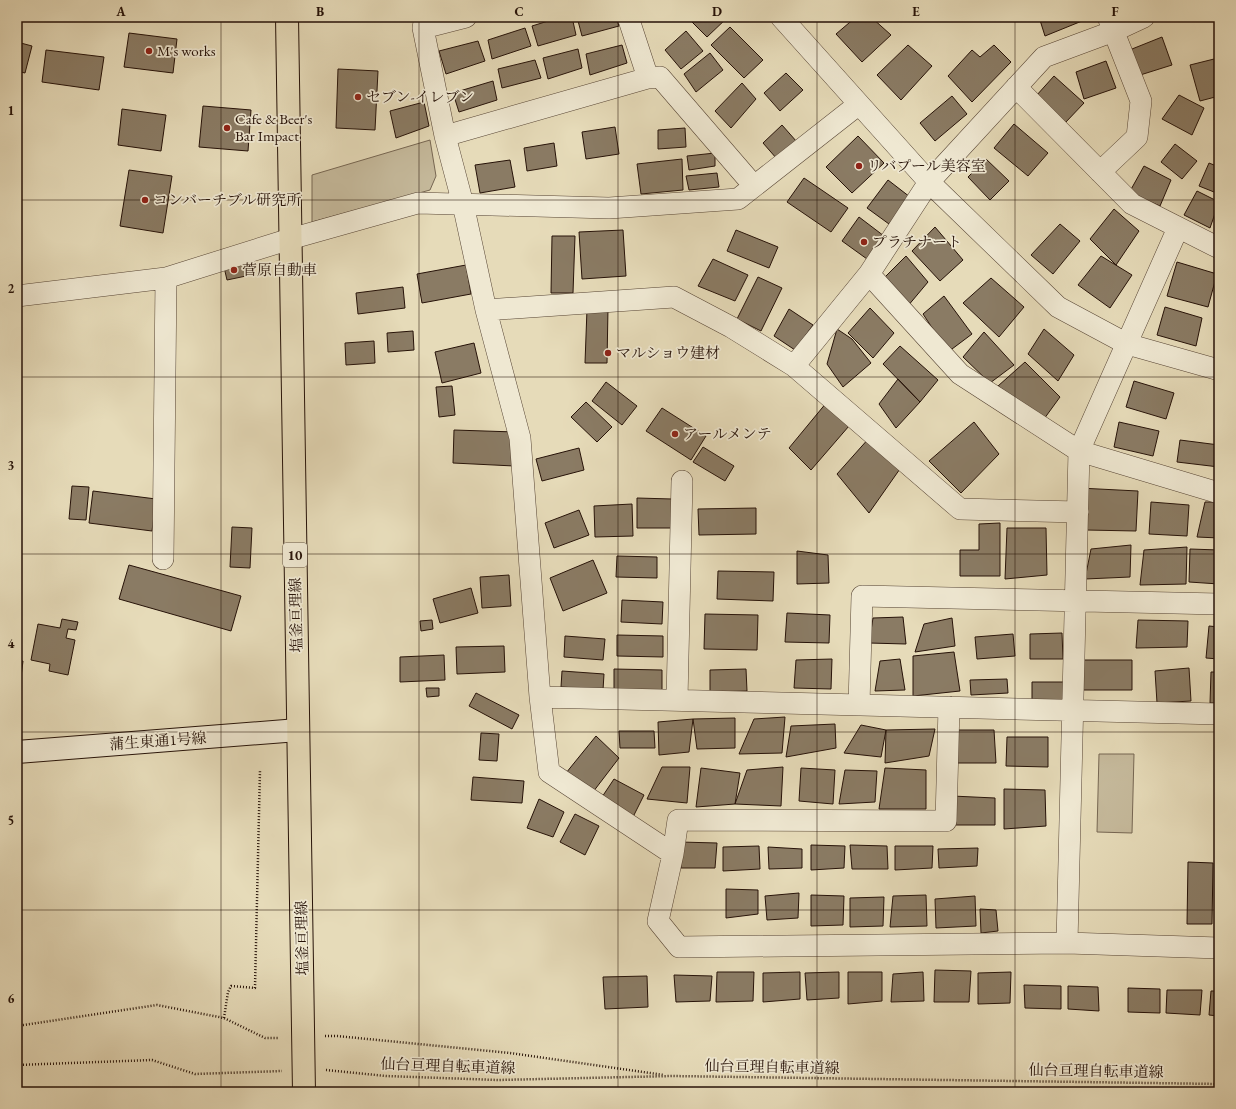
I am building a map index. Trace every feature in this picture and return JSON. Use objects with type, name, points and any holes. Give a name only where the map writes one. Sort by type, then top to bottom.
[{"type":"main road","name":"塩釜亘理線","points":[[287,17],[304,1092]]},
{"type":"street","points":[[466,17],[424,23],[445,136],[463,204],[486,310],[520,438],[540,697],[549,772],[673,854]]},
{"type":"street","points":[[628,17],[648,78]]},
{"type":"street","points":[[781,17],[929,182],[1058,307],[1127,344],[1219,370]]},
{"type":"street","points":[[794,366],[869,274],[929,182],[1044,56],[1111,24],[1144,17]]},
{"type":"street","points":[[1100,172],[1137,137],[1141,101],[1111,24]]},
{"type":"street","points":[[445,136],[648,78],[660,77],[754,186]]},
{"type":"street","points":[[1016,87],[1132,204],[1219,248]]},
{"type":"street","points":[[17,296],[166,278],[290,238],[418,203],[609,208],[738,199],[858,104]]},
{"type":"street","points":[[1066,943],[1079,451],[1178,228]]},
{"type":"street","points":[[869,274],[960,374],[1079,451],[1219,493]]},
{"type":"street","points":[[163,559],[166,278]]},
{"type":"street","points":[[486,310],[674,297],[731,327],[794,366],[960,510],[1078,512]]},
{"type":"street","points":[[677,700],[682,481]]},
{"type":"street","points":[[859,705],[862,596],[1219,604]]},
{"type":"street","points":[[540,697],[1219,714]]},
{"type":"street","points":[[949,708],[946,821],[678,820],[673,854],[658,921],[679,947],[1066,943],[1219,948]]},
{"type":"street","name":"蒲生東通1号線","points":[[17,752],[298,730]]},
{"type":"path","points":[[224,1018],[228,992],[231,986],[254,988],[260,770]]},
{"type":"path","points":[[17,1026],[157,1005],[224,1018],[265,1038],[279,1038]]},
{"type":"path","points":[[324,1036],[510,1053],[672,1076]]},
{"type":"path","points":[[17,1065],[152,1060],[195,1074],[283,1071]]},
{"type":"path","name":"仙台亘理自転車道線","points":[[325,1070],[386,1076],[498,1080],[672,1076],[1219,1084]]},
{"type":"shaded area","points":[[430,140],[436,176],[430,190],[312,222],[312,175]]},
{"type":"shaded area","points":[[1099,754],[1134,754],[1132,833],[1097,832]]},
{"type":"building","points":[[561,17],[572,17],[576,35],[538,46],[532,26]]},
{"type":"building","points":[[577,17],[616,17],[619,26],[582,36]]},
{"type":"building","points":[[687,17],[728,17],[707,37]]},
{"type":"building","points":[[856,17],[871,17],[891,35],[862,62],[836,34]]},
{"type":"building","points":[[1039,17],[1081,17],[1082,21],[1045,36]]},
{"type":"building","points":[[730,27],[763,60],[744,78],[711,45]]},
{"type":"building","points":[[525,28],[531,46],[492,59],[488,40]]},
{"type":"building","points":[[686,31],[703,51],[681,69],[665,50]]},
{"type":"building","points":[[129,33],[177,39],[173,73],[124,67]]},
{"type":"building","points":[[1162,37],[1172,65],[1137,76],[1127,51]]},
{"type":"building","points":[[478,41],[485,61],[446,74],[439,51]]},
{"type":"building","points":[[17,42],[32,46],[25,73],[17,71]]},
{"type":"building","points":[[622,45],[627,63],[590,75],[586,54]]},
{"type":"building","points":[[908,45],[932,66],[901,100],[877,75]]},
{"type":"building","points":[[994,45],[1011,62],[972,102],[948,76],[972,50],[980,57]]},
{"type":"building","points":[[578,49],[582,68],[548,79],[543,58]]},
{"type":"building","points":[[46,50],[104,57],[99,90],[42,82]]},
{"type":"building","points":[[710,53],[723,70],[696,92],[684,74]]},
{"type":"building","points":[[1214,59],[1219,77],[1219,96],[1200,101],[1190,65]]},
{"type":"building","points":[[535,60],[541,78],[502,88],[498,69]]},
{"type":"building","points":[[1106,61],[1116,88],[1084,99],[1076,72]]},
{"type":"building","points":[[338,69],[378,71],[375,130],[336,128]]},
{"type":"building","points":[[786,73],[803,90],[780,111],[764,93]]},
{"type":"building","points":[[1054,76],[1084,103],[1065,123],[1036,96]]},
{"type":"building","points":[[493,81],[497,100],[459,112],[453,93]]},
{"type":"building","points":[[742,83],[756,99],[731,128],[715,111]]},
{"type":"building","points":[[1179,95],[1204,108],[1192,135],[1162,119]]},
{"type":"building","points":[[952,96],[967,114],[935,141],[920,123]]},
{"type":"building","points":[[424,102],[429,126],[396,138],[390,111]]},
{"type":"building","points":[[203,106],[251,110],[248,151],[199,147]]},
{"type":"building","points":[[122,109],[166,115],[161,151],[118,145]]},
{"type":"building","points":[[1014,124],[1048,153],[1028,176],[994,148]]},
{"type":"building","points":[[782,125],[797,142],[777,159],[763,143]]},
{"type":"building","points":[[615,127],[619,154],[586,159],[582,132]]},
{"type":"building","points":[[685,128],[686,147],[658,149],[658,130]]},
{"type":"building","points":[[858,136],[884,163],[852,193],[826,167]]},
{"type":"building","points":[[554,143],[557,166],[527,171],[524,148]]},
{"type":"building","points":[[1175,144],[1197,161],[1182,179],[1161,162]]},
{"type":"building","points":[[715,153],[715,166],[689,170],[687,156]]},
{"type":"building","points":[[682,159],[683,190],[641,194],[637,164]]},
{"type":"building","points":[[986,159],[1009,181],[990,200],[968,177]]},
{"type":"building","points":[[510,160],[515,187],[480,193],[475,165]]},
{"type":"building","points":[[1209,163],[1219,167],[1219,194],[1199,186]]},
{"type":"building","points":[[1144,166],[1171,180],[1160,206],[1129,193]]},
{"type":"building","points":[[129,170],[172,176],[163,233],[120,226]]},
{"type":"building","points":[[717,173],[719,187],[689,190],[686,176]]},
{"type":"building","points":[[804,178],[848,208],[831,232],[787,202]]},
{"type":"building","points":[[888,180],[910,197],[889,224],[867,208]]},
{"type":"building","points":[[1197,191],[1219,202],[1210,228],[1184,215]]},
{"type":"building","points":[[1114,209],[1139,231],[1116,265],[1090,239]]},
{"type":"building","points":[[859,217],[884,236],[867,259],[842,241]]},
{"type":"building","points":[[1060,224],[1080,241],[1053,274],[1031,255]]},
{"type":"building","points":[[935,227],[963,260],[940,281],[912,251]]},
{"type":"building","points":[[623,230],[626,276],[582,279],[579,232]]},
{"type":"building","points":[[736,230],[778,247],[769,268],[727,251]]},
{"type":"building","points":[[552,236],[575,236],[573,293],[551,293]]},
{"type":"building","points":[[906,256],[928,282],[907,307],[883,279]]},
{"type":"building","points":[[1101,256],[1132,275],[1110,308],[1078,285]]},
{"type":"building","points":[[713,259],[748,275],[735,301],[698,286]]},
{"type":"building","points":[[243,262],[246,276],[227,280],[224,267]]},
{"type":"building","points":[[1177,262],[1217,274],[1208,307],[1167,296]]},
{"type":"building","points":[[466,265],[471,294],[422,303],[417,274]]},
{"type":"building","points":[[758,277],[782,288],[761,331],[737,319]]},
{"type":"building","points":[[991,278],[1024,307],[999,337],[963,303]]},
{"type":"building","points":[[403,287],[405,308],[358,314],[356,293]]},
{"type":"building","points":[[944,296],[972,334],[948,352],[923,314]]},
{"type":"building","points":[[1165,307],[1202,318],[1196,346],[1157,335]]},
{"type":"building","points":[[608,308],[607,363],[585,363],[587,309]]},
{"type":"building","points":[[870,308],[894,333],[873,358],[848,333]]},
{"type":"building","points":[[789,309],[813,325],[795,350],[774,336]]},
{"type":"building","points":[[837,329],[852,339],[871,363],[843,387],[827,364]]},
{"type":"building","points":[[1044,329],[1074,355],[1058,381],[1028,354]]},
{"type":"building","points":[[413,331],[414,350],[388,352],[387,333]]},
{"type":"building","points":[[984,332],[1014,365],[990,383],[963,357]]},
{"type":"building","points":[[374,341],[375,363],[346,365],[345,343]]},
{"type":"building","points":[[474,343],[481,373],[442,383],[435,352]]},
{"type":"building","points":[[900,346],[938,380],[920,402],[883,364]]},
{"type":"building","points":[[1025,362],[1060,397],[1044,419],[998,386]]},
{"type":"building","points":[[898,379],[920,402],[896,428],[879,404]]},
{"type":"building","points":[[1134,381],[1174,393],[1166,419],[1126,407]]},
{"type":"building","points":[[606,382],[637,406],[622,425],[592,401]]},
{"type":"building","points":[[452,386],[455,415],[439,417],[436,387]]},
{"type":"building","points":[[586,402],[612,427],[597,442],[571,417]]},
{"type":"building","points":[[827,402],[849,426],[811,470],[789,448]]},
{"type":"building","points":[[662,408],[706,436],[691,460],[646,431]]},
{"type":"building","points":[[974,422],[999,454],[961,493],[929,461]]},
{"type":"building","points":[[1119,422],[1159,431],[1153,456],[1114,447]]},
{"type":"building","points":[[454,430],[515,432],[514,466],[453,463]]},
{"type":"building","points":[[870,437],[902,466],[869,513],[837,474]]},
{"type":"building","points":[[1180,440],[1219,445],[1219,467],[1177,462]]},
{"type":"building","points":[[703,447],[734,466],[725,481],[693,462]]},
{"type":"building","points":[[579,448],[584,470],[542,481],[536,459]]},
{"type":"building","points":[[72,486],[89,487],[86,520],[69,519]]},
{"type":"building","points":[[1079,488],[1138,491],[1136,531],[1086,530]]},
{"type":"building","points":[[93,491],[156,499],[152,531],[89,523]]},
{"type":"building","points":[[637,498],[672,499],[671,528],[637,528]]},
{"type":"building","points":[[1151,502],[1189,505],[1187,536],[1149,534]]},
{"type":"building","points":[[1205,502],[1219,502],[1219,538],[1197,537]]},
{"type":"building","points":[[632,504],[633,536],[595,537],[594,506]]},
{"type":"building","points":[[756,508],[756,534],[699,535],[698,509]]},
{"type":"building","points":[[579,510],[589,535],[554,548],[545,523]]},
{"type":"building","points":[[1000,523],[1000,576],[960,576],[960,550],[979,550],[979,524]]},
{"type":"building","points":[[232,527],[252,528],[250,568],[230,567]]},
{"type":"building","points":[[1007,528],[1046,528],[1047,575],[1005,579]]},
{"type":"building","points":[[1131,545],[1130,577],[1085,579],[1091,549]]},
{"type":"building","points":[[1187,547],[1186,584],[1140,585],[1144,550]]},
{"type":"building","points":[[1190,549],[1219,550],[1219,584],[1189,582]]},
{"type":"building","points":[[797,551],[828,555],[829,583],[797,584]]},
{"type":"building","points":[[617,556],[657,557],[657,578],[616,577]]},
{"type":"building","points":[[593,560],[607,593],[563,611],[550,578]]},
{"type":"building","points":[[129,565],[241,596],[231,631],[119,599]]},
{"type":"building","points":[[718,571],[774,572],[773,601],[717,599]]},
{"type":"building","points":[[509,575],[511,606],[482,608],[480,577]]},
{"type":"building","points":[[471,588],[478,613],[440,623],[433,599]]},
{"type":"building","points":[[622,600],[663,602],[662,624],[621,622]]},
{"type":"building","points":[[787,613],[830,615],[829,643],[785,642]]},
{"type":"building","points":[[705,614],[758,615],[757,650],[704,649]]},
{"type":"building","points":[[903,617],[906,644],[869,643],[873,618]]},
{"type":"building","points":[[952,618],[955,646],[915,652],[924,624]]},
{"type":"building","points":[[62,619],[78,622],[76,630],[68,629],[66,638],[75,640],[68,675],[49,671],[50,664],[31,660],[38,624],[60,628]]},
{"type":"building","points":[[432,620],[433,629],[421,631],[420,621]]},
{"type":"building","points":[[1138,620],[1188,621],[1187,647],[1136,648]]},
{"type":"building","points":[[1209,626],[1219,627],[1219,659],[1206,658]]},
{"type":"building","points":[[1062,633],[1063,659],[1030,659],[1030,634]]},
{"type":"building","points":[[1013,634],[1015,656],[977,659],[975,637]]},
{"type":"building","points":[[617,635],[663,636],[663,657],[617,656]]},
{"type":"building","points":[[565,636],[605,639],[603,660],[564,657]]},
{"type":"building","points":[[504,646],[505,672],[457,674],[456,647]]},
{"type":"building","points":[[954,652],[960,691],[913,696],[913,656]]},
{"type":"building","points":[[444,655],[445,680],[400,682],[400,657]]},
{"type":"building","points":[[832,659],[831,689],[794,688],[796,660]]},
{"type":"building","points":[[900,659],[905,690],[875,691],[880,661]]},
{"type":"building","points":[[1083,660],[1132,660],[1132,690],[1083,690]]},
{"type":"building","points":[[17,661],[23,661],[20,685],[17,685]]},
{"type":"building","points":[[1189,668],[1191,701],[1157,703],[1155,671]]},
{"type":"building","points":[[614,669],[662,670],[662,691],[614,690]]},
{"type":"building","points":[[746,669],[747,691],[710,692],[710,670]]},
{"type":"building","points":[[562,671],[604,674],[603,690],[561,687]]},
{"type":"building","points":[[1211,672],[1219,672],[1219,703],[1210,703]]},
{"type":"building","points":[[1007,679],[1008,693],[971,695],[970,680]]},
{"type":"building","points":[[1032,682],[1065,682],[1065,705],[1032,705]]},
{"type":"building","points":[[426,688],[439,688],[439,696],[427,697]]},
{"type":"building","points":[[476,693],[519,715],[512,729],[469,706]]},
{"type":"building","points":[[785,717],[782,753],[739,754],[754,719]]},
{"type":"building","points":[[735,718],[735,748],[697,749],[693,719]]},
{"type":"building","points":[[693,719],[689,752],[659,755],[658,722]]},
{"type":"building","points":[[835,724],[836,748],[786,757],[791,726]]},
{"type":"building","points":[[861,725],[886,730],[881,757],[844,753]]},
{"type":"building","points":[[935,729],[929,756],[885,763],[886,730]]},
{"type":"building","points":[[955,730],[994,730],[996,763],[955,763]]},
{"type":"building","points":[[619,731],[654,731],[655,748],[620,748]]},
{"type":"building","points":[[481,733],[499,734],[497,761],[479,760]]},
{"type":"building","points":[[596,736],[619,758],[593,792],[566,773]]},
{"type":"building","points":[[1007,737],[1048,737],[1048,767],[1006,766]]},
{"type":"building","points":[[662,767],[690,767],[687,803],[647,799]]},
{"type":"building","points":[[783,767],[781,806],[735,804],[747,770]]},
{"type":"building","points":[[701,768],[740,773],[735,804],[696,807]]},
{"type":"building","points":[[801,768],[835,770],[833,804],[799,801]]},
{"type":"building","points":[[885,768],[926,770],[926,809],[879,809]]},
{"type":"building","points":[[845,770],[877,771],[875,802],[839,804]]},
{"type":"building","points":[[473,777],[524,781],[522,803],[471,800]]},
{"type":"building","points":[[614,779],[644,795],[632,819],[600,800]]},
{"type":"building","points":[[1004,789],[1045,790],[1046,826],[1004,829]]},
{"type":"building","points":[[952,796],[995,798],[995,825],[955,825]]},
{"type":"building","points":[[539,799],[564,812],[553,837],[527,828]]},
{"type":"building","points":[[575,814],[599,826],[585,855],[560,842]]},
{"type":"building","points":[[680,842],[717,843],[715,868],[681,868]]},
{"type":"building","points":[[811,845],[845,846],[844,868],[811,870]]},
{"type":"building","points":[[850,845],[887,846],[888,869],[852,869]]},
{"type":"building","points":[[759,846],[760,869],[723,871],[723,847]]},
{"type":"building","points":[[895,846],[933,846],[932,868],[895,870]]},
{"type":"building","points":[[768,847],[802,849],[802,868],[769,869]]},
{"type":"building","points":[[978,848],[977,866],[939,868],[938,849]]},
{"type":"building","points":[[1188,862],[1213,863],[1212,924],[1187,924]]},
{"type":"building","points":[[726,889],[758,890],[758,914],[726,918]]},
{"type":"building","points":[[799,893],[798,918],[767,920],[765,896]]},
{"type":"building","points":[[811,895],[844,896],[843,925],[811,926]]},
{"type":"building","points":[[926,895],[927,926],[890,927],[893,896]]},
{"type":"building","points":[[975,896],[976,926],[936,928],[935,899]]},
{"type":"building","points":[[884,897],[883,926],[850,927],[850,898]]},
{"type":"building","points":[[980,909],[996,910],[998,931],[981,933]]},
{"type":"building","points":[[935,970],[971,971],[969,1002],[934,1002]]},
{"type":"building","points":[[717,972],[754,972],[753,1001],[716,1002]]},
{"type":"building","points":[[800,972],[800,999],[763,1002],[763,973]]},
{"type":"building","points":[[839,972],[839,998],[807,1000],[805,973]]},
{"type":"building","points":[[848,972],[882,972],[882,1001],[848,1004]]},
{"type":"building","points":[[923,972],[924,1001],[891,1002],[893,974]]},
{"type":"building","points":[[1011,972],[1010,1003],[978,1004],[978,973]]},
{"type":"building","points":[[674,975],[712,976],[710,1001],[676,1002]]},
{"type":"building","points":[[647,976],[648,1007],[605,1009],[603,977]]},
{"type":"building","points":[[1024,985],[1061,986],[1061,1009],[1025,1008]]},
{"type":"building","points":[[1068,986],[1098,987],[1099,1011],[1068,1009]]},
{"type":"building","points":[[1128,988],[1160,989],[1160,1013],[1128,1012]]},
{"type":"building","points":[[1167,990],[1202,990],[1200,1015],[1166,1013]]},
{"type":"building","points":[[1211,991],[1219,991],[1219,1016],[1209,1015]]},
{"type":"place","name":"M's works","points":[[149,51]]},
{"type":"place","name":"セブン-イレブン","points":[[358,97]]},
{"type":"place","name":"Cafe & Beer's Bar Impact","points":[[227,128]]},
{"type":"place","name":"リバプール美容室","points":[[859,166]]},
{"type":"place","name":"コンバーチブル研究所","points":[[145,200]]},
{"type":"place","name":"プラチナート","points":[[864,242]]},
{"type":"place","name":"菅原自動車","points":[[234,270]]},
{"type":"place","name":"マルショウ建材","points":[[608,353]]},
{"type":"place","name":"アールメンテ","points":[[675,434]]}]
